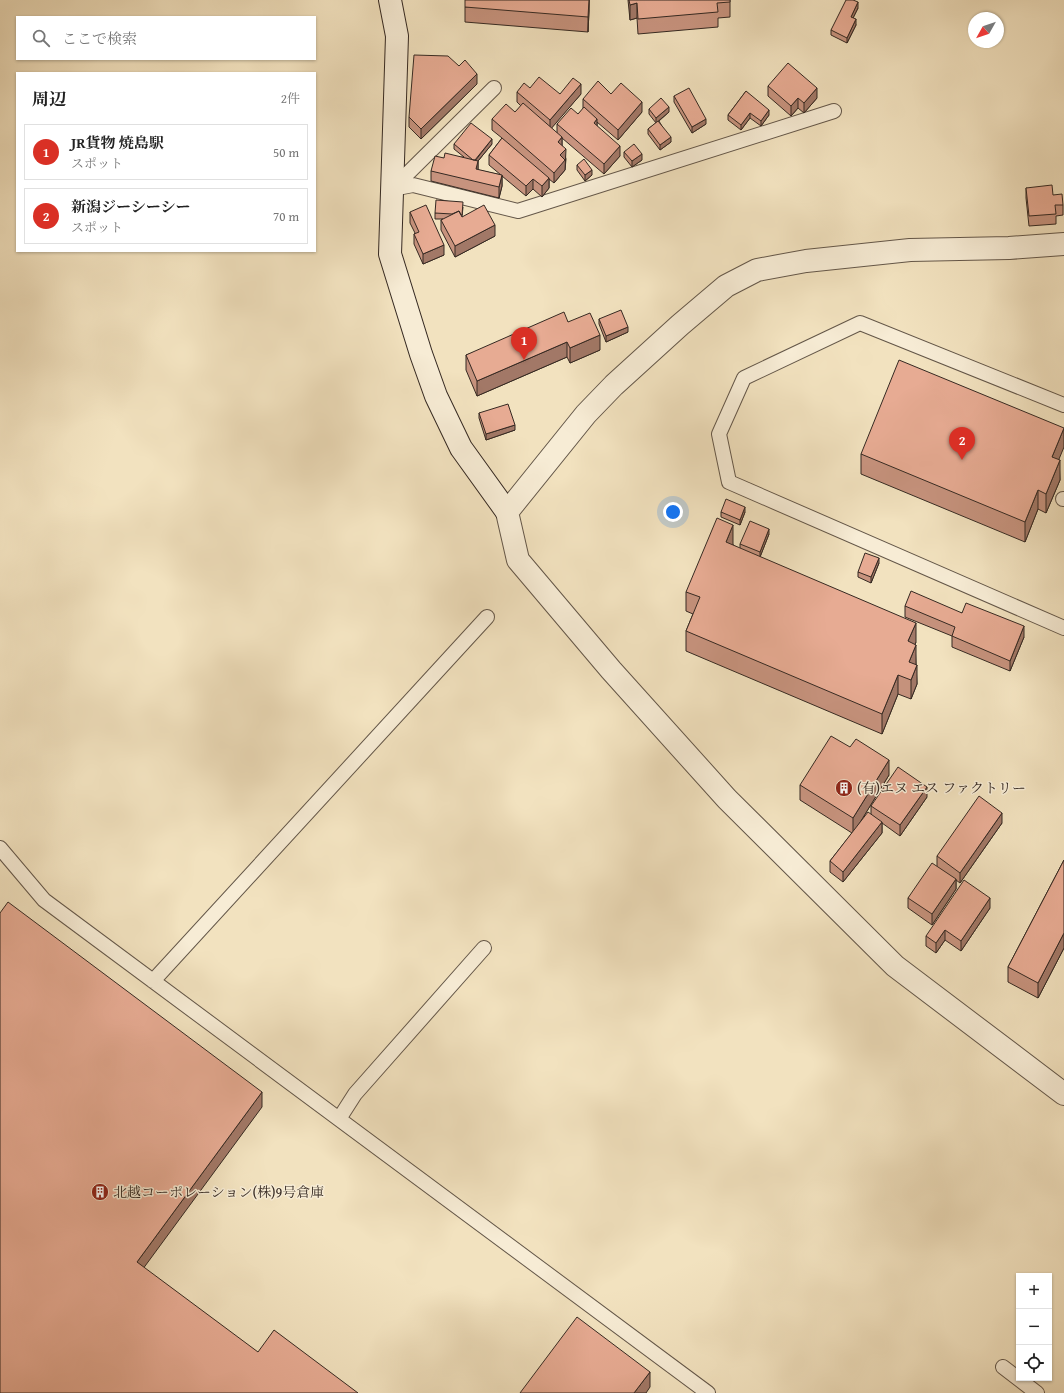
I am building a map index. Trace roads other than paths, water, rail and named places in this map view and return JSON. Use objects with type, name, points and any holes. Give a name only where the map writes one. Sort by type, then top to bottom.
[{"type":"street","points":[[390,0],[396,36],[390,254],[421,354],[436,396],[461,448],[507,512],[518,560],[611,670],[727,799],[895,966],[1064,1094]]},
{"type":"street","points":[[507,512],[586,414],[614,385],[680,325],[726,286],[757,270],[806,261],[910,250],[1009,248],[1064,244]]},
{"type":"lane","points":[[392,189],[494,88]]},
{"type":"lane","points":[[392,189],[413,185],[518,211],[834,112]]},
{"type":"lane","points":[[1064,405],[860,323],[744,378],[719,434],[729,482],[1064,628]]},
{"type":"lane","points":[[153,981],[487,617]]},
{"type":"lane","points":[[0,848],[44,900],[708,1393]]},
{"type":"lane","points":[[339,1119],[355,1094],[484,948]]},
{"type":"lane","points":[[1003,1367],[1037,1393]]},
{"type":"place","name":"JR貨物 焼島駅","points":[[524,360]]},
{"type":"place","name":"新潟ジーシーシー","points":[[962,460]]},
{"type":"place","name":"(有)エヌ エス ファクトリー","points":[[844,788]]},
{"type":"place","name":"北越コーポレーション(株)9号倉庫","points":[[100,1192]]}]
